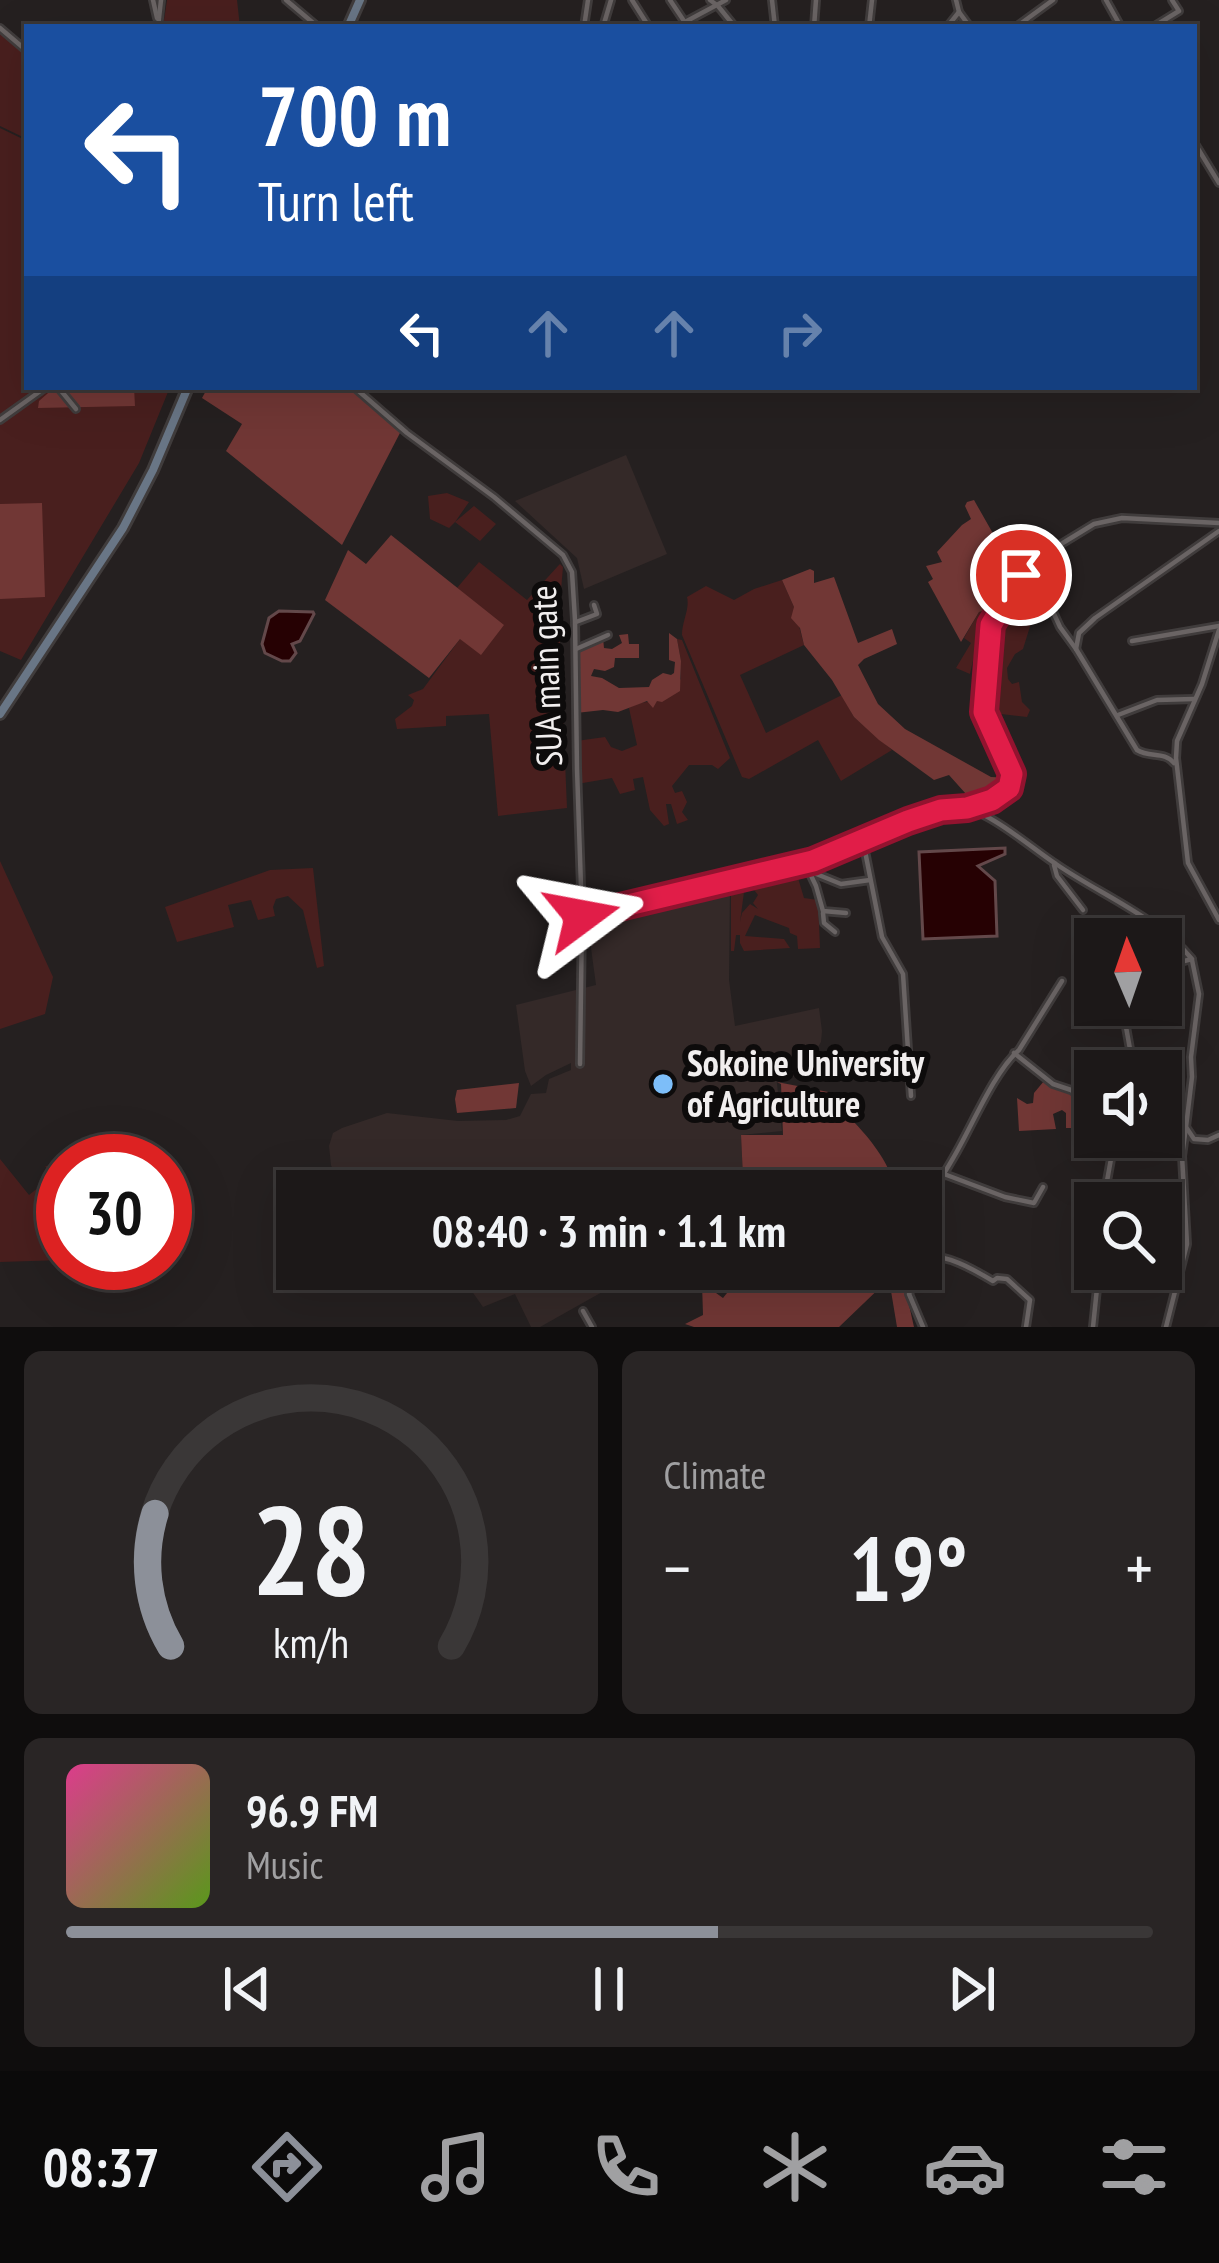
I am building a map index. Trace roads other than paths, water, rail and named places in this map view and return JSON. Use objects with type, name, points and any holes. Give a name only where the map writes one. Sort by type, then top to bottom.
[{"type":"main road","points":[[0,714],[123,528],[187,390]]},
{"type":"street","points":[[157,0],[159,24]]},
{"type":"street","points":[[286,0],[314,24]]},
{"type":"street","points":[[606,24],[611,0]]},
{"type":"street","points":[[670,0],[687,24],[726,0]]},
{"type":"street","points":[[710,0],[733,24]]},
{"type":"street","points":[[956,0],[968,24]]},
{"type":"street","points":[[1020,24],[1053,0]]},
{"type":"street","points":[[1158,24],[1178,13],[1172,0]]},
{"type":"street","points":[[949,24],[959,12]]},
{"type":"street","points":[[0,28],[24,48]]},
{"type":"street","points":[[1197,147],[1219,183]]},
{"type":"street","points":[[0,420],[42,390]]},
{"type":"street","points":[[60,390],[76,409]]},
{"type":"street","name":"SUA main gate","points":[[357,390],[406,434],[494,497],[569,564],[575,622],[582,916],[580,1064]]},
{"type":"street","points":[[582,916],[805,863],[941,810],[992,800],[1012,782],[1012,774],[984,712],[991,625],[1025,566],[1108,520],[1219,523]]},
{"type":"street","points":[[1076,649],[1079,633],[1095,618],[1219,531]]},
{"type":"street","points":[[1022,574],[1049,603],[1137,750],[1174,761],[1188,863],[1219,920]]},
{"type":"street","points":[[575,622],[597,614],[594,605]]},
{"type":"street","points":[[1132,641],[1219,628],[1177,741],[1160,755]]},
{"type":"street","points":[[576,650],[608,635]]},
{"type":"street","points":[[1116,716],[1157,700],[1194,699]]},
{"type":"street","points":[[1176,769],[1177,741]]},
{"type":"street","points":[[967,808],[1142,916],[1192,959],[1199,994],[1182,1156],[1187,1244],[1166,1327]]},
{"type":"street","points":[[863,841],[882,937],[903,974],[911,1096]]},
{"type":"street","points":[[1053,862],[1057,876],[1083,910]]},
{"type":"street","points":[[805,863],[826,926],[835,932]]},
{"type":"street","points":[[809,871],[841,884],[870,880]]},
{"type":"street","points":[[823,911],[846,913]]},
{"type":"street","points":[[1182,962],[1192,959]]},
{"type":"street","points":[[942,1177],[993,1086],[1062,981]]},
{"type":"street","points":[[1014,1054],[1053,1084],[1074,1092]]},
{"type":"street","points":[[1186,1127],[1194,1139],[1219,1135]]},
{"type":"street","points":[[944,1174],[1034,1203],[1043,1187]]},
{"type":"street","points":[[942,1262],[963,1264],[1020,1289],[1030,1300],[1026,1327]]},
{"type":"street","points":[[911,1290],[923,1327]]},
{"type":"street","points":[[1094,1327],[1097,1290]]},
{"type":"street","points":[[584,1311],[592,1327]]},
{"type":"place","name":"Sokoine University of Agriculture","points":[[663,1084]]}]
